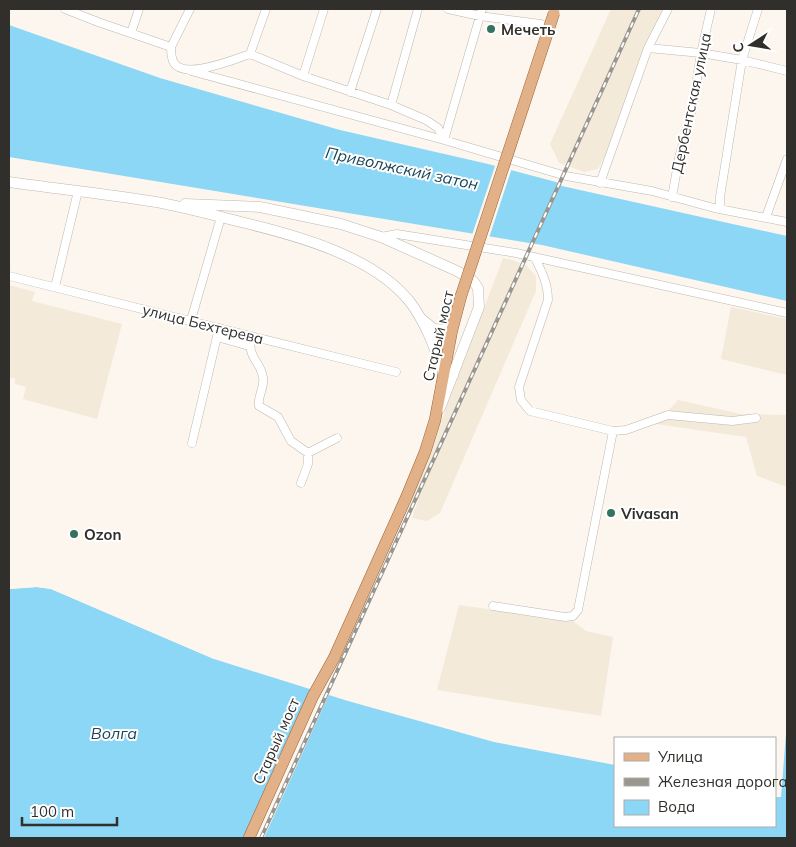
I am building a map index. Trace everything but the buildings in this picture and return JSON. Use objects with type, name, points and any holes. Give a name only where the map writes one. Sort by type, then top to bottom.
[{"type":"main road","name":"Старый мост","points":[[255,838],[319,698],[334,658],[425,452],[448,375],[452,330],[461,296],[555,10]]},
{"type":"main road","points":[[9,182],[157,202],[260,207],[341,224],[382,237],[457,271],[473,281],[478,288],[479,307],[448,375]]},
{"type":"main road","points":[[157,202],[286,232],[349,257],[380,275],[397,288],[410,302],[448,375]]},
{"type":"main road","points":[[420,318],[434,328],[452,330]]},
{"type":"main road","name":"Старый мост","points":[[249,838],[313,696],[334,658]]},
{"type":"street","points":[[65,9],[76,11],[98,22],[171,47]]},
{"type":"street","points":[[131,33],[140,9]]},
{"type":"street","points":[[190,9],[171,47],[174,63],[184,70],[444,140],[566,176],[652,191],[720,209],[787,222]]},
{"type":"street","points":[[250,54],[266,9]]},
{"type":"street","points":[[303,76],[324,9]]},
{"type":"street","points":[[350,92],[377,9]]},
{"type":"street","points":[[391,105],[418,9]]},
{"type":"street","points":[[448,9],[481,12],[486,16],[541,24]]},
{"type":"street","points":[[600,183],[648,48],[668,9]]},
{"type":"street","name":"Дербентская улица","points":[[672,197],[679,158],[693,106],[701,53],[711,9]]},
{"type":"street","points":[[720,209],[720,198],[742,60],[758,9]]},
{"type":"street","points":[[444,140],[481,12]]},
{"type":"street","points":[[648,48],[701,53],[742,60],[787,71]]},
{"type":"street","points":[[184,70],[208,67],[250,54],[303,76],[391,105],[432,123],[438,128],[444,140]]},
{"type":"street","points":[[766,217],[787,159]]},
{"type":"street","points":[[55,287],[78,191]]},
{"type":"street","points":[[191,320],[221,217]]},
{"type":"street","points":[[382,237],[397,234],[516,253],[787,313]]},
{"type":"street","points":[[535,258],[546,281],[548,300],[519,388],[521,400],[530,410],[613,431],[626,430],[668,415],[732,420],[756,418]]},
{"type":"street","name":"улица Бехтерева","points":[[9,276],[396,372]]},
{"type":"street","points":[[192,443],[219,328]]},
{"type":"street","points":[[251,336],[249,346],[251,355],[263,378],[258,401],[259,406],[278,417],[291,441],[308,453]]},
{"type":"street","points":[[217,337],[249,346]]},
{"type":"street","points":[[493,606],[565,618],[573,616],[578,610],[613,431]]},
{"type":"street","points":[[308,453],[338,438]]},
{"type":"street","points":[[301,483],[308,464],[308,453]]},
{"type":"shaded area","points":[[611,9],[669,9],[605,156],[598,169],[584,172],[559,163],[550,144]]},
{"type":"shaded area","points":[[503,258],[526,265],[536,276],[536,291],[440,513],[427,521],[412,518],[418,501],[412,498]]},
{"type":"shaded area","points":[[9,285],[35,292],[32,301],[122,324],[97,419],[23,399],[26,387],[15,384],[15,379],[9,377]]},
{"type":"shaded area","points":[[731,307],[787,319],[787,375],[721,359]]},
{"type":"shaded area","points":[[678,400],[741,414],[787,415],[787,487],[757,476],[746,437],[656,424]]},
{"type":"shaded area","points":[[459,605],[573,621],[586,631],[613,637],[601,716],[437,690]]},
{"type":"water","name":"Приволжский затон","points":[[9,25],[160,78],[340,130],[488,164],[556,182],[562,186],[787,236],[787,301],[542,245],[9,157]]},
{"type":"water","name":"Волга","points":[[37,587],[51,589],[214,659],[348,701],[494,742],[614,765],[614,827],[776,827],[776,797],[781,797],[787,721],[787,838],[9,838],[9,589]]},
{"type":"pier","points":[[496,163],[512,168],[489,238],[472,235]]},
{"type":"pier","points":[[37,584],[52,587],[215,657],[214,659],[51,589],[37,587],[9,589],[9,587]]},
{"type":"pier","points":[[312,687],[330,692],[264,838],[243,838]]},
{"type":"railway","points":[[261,838],[639,9]]},
{"type":"place","name":"Мечеть","points":[[491,29]]},
{"type":"place","name":"Vivasan","points":[[611,513]]},
{"type":"place","name":"Ozon","points":[[74,534]]}]
